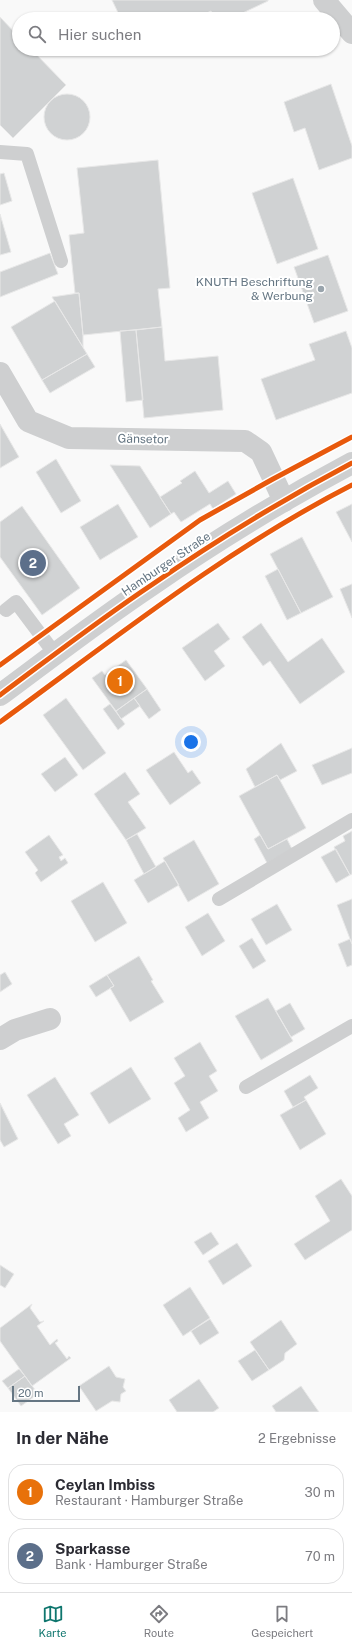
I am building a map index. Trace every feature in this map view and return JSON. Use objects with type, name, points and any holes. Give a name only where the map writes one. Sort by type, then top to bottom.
[{"type":"street","points":[[324,0],[334,12]]},
{"type":"street","points":[[340,19],[352,33]]},
{"type":"street","name":"Gänsetor","points":[[0,373],[28,421],[69,438],[245,441],[261,452],[284,501]]},
{"type":"street","name":"Hamburger Straße","points":[[0,695],[148,586],[218,540],[352,463]]},
{"type":"street","points":[[0,1039],[15,1030],[50,1019]]},
{"type":"lane","points":[[0,152],[27,154],[61,261]]},
{"type":"lane","points":[[6,610],[16,602],[55,654]]},
{"type":"lane","points":[[219,899],[352,820]]},
{"type":"lane","points":[[246,1087],[352,1026]]},
{"type":"building","points":[[112,0],[268,0],[245,12],[118,12]]},
{"type":"building","points":[[0,17],[12,30],[12,56],[38,56],[66,85],[13,138],[0,125]]},
{"type":"building","points":[[331,84],[352,146],[352,158],[319,170],[305,128],[294,132],[284,102]]},
{"type":"building","points":[[67,94],[80,98],[86,104],[90,117],[86,130],[80,136],[67,140],[54,136],[48,130],[44,117],[48,104],[54,98]]},
{"type":"building","points":[[158,160],[170,288],[158,289],[162,327],[83,335],[79,293],[75,293],[69,235],[84,233],[77,168]]},
{"type":"building","points":[[4,173],[12,201],[0,205],[0,174]]},
{"type":"building","points":[[293,178],[318,249],[277,264],[252,193]]},
{"type":"building","points":[[0,214],[11,252],[0,255]]},
{"type":"building","points":[[50,253],[58,274],[0,297],[0,272]]},
{"type":"building","name":"KNUTH Beschriftung & Werbung","points":[[328,255],[348,311],[314,323],[294,267]]},
{"type":"building","points":[[79,293],[83,335],[83,347],[52,297]]},
{"type":"building","points":[[55,301],[87,354],[42,380],[11,327]]},
{"type":"building","points":[[162,327],[165,361],[218,356],[223,410],[144,418],[136,330]]},
{"type":"building","points":[[136,330],[143,400],[126,402],[120,331]]},
{"type":"building","points":[[346,331],[352,348],[352,393],[276,420],[261,379],[315,360],[309,344]]},
{"type":"building","points":[[87,354],[95,367],[50,393],[42,380]]},
{"type":"building","points":[[0,424],[19,457],[0,468]]},
{"type":"building","points":[[56,459],[81,501],[61,513],[36,472]]},
{"type":"building","points":[[110,465],[140,466],[171,514],[150,528]]},
{"type":"building","points":[[195,471],[209,493],[228,481],[236,494],[213,509],[210,504],[181,522],[174,512],[171,514],[160,497],[182,483],[180,481]]},
{"type":"building","points":[[118,504],[138,537],[100,560],[80,527]]},
{"type":"building","points":[[352,504],[352,542],[336,512]]},
{"type":"building","points":[[22,506],[80,588],[42,615],[0,557],[0,522]]},
{"type":"building","points":[[302,537],[333,597],[301,613],[270,554]]},
{"type":"building","points":[[278,569],[301,613],[287,620],[265,576]]},
{"type":"building","points":[[352,584],[352,618],[340,589]]},
{"type":"building","points":[[218,623],[230,639],[214,651],[225,666],[205,681],[182,648]]},
{"type":"building","points":[[261,623],[288,662],[322,638],[345,672],[300,704],[270,661],[263,666],[242,637]]},
{"type":"building","points":[[126,660],[147,689],[116,711],[92,678],[102,671],[105,675]]},
{"type":"building","points":[[147,689],[161,710],[149,719],[134,698]]},
{"type":"building","points":[[66,698],[106,753],[83,770],[43,715]]},
{"type":"building","points":[[134,698],[140,706],[121,719],[116,711]]},
{"type":"building","points":[[110,704],[125,724],[118,730],[103,709]]},
{"type":"building","points":[[281,743],[297,771],[280,780],[277,775],[255,787],[246,769]]},
{"type":"building","points":[[352,748],[352,773],[322,785],[312,765]]},
{"type":"building","points":[[174,752],[188,773],[192,770],[201,783],[170,805],[146,770]]},
{"type":"building","points":[[65,757],[78,775],[55,792],[41,774]]},
{"type":"building","points":[[125,772],[140,794],[128,802],[146,828],[126,840],[94,794]]},
{"type":"building","points":[[277,775],[306,828],[268,849],[239,796]]},
{"type":"building","points":[[352,831],[352,874],[350,875],[334,847],[345,841],[343,836]]},
{"type":"building","points":[[137,834],[156,867],[144,874],[126,840]]},
{"type":"building","points":[[49,835],[63,855],[59,857],[61,861],[65,858],[68,863],[41,882],[35,873],[38,870],[25,852]]},
{"type":"building","points":[[260,835],[268,849],[287,839],[292,849],[267,863],[254,839]]},
{"type":"building","points":[[194,840],[219,884],[188,902],[163,858]]},
{"type":"building","points":[[336,849],[350,875],[336,883],[321,857]]},
{"type":"building","points":[[165,861],[179,885],[148,903],[134,880]]},
{"type":"building","points":[[103,882],[127,923],[95,942],[71,901]]},
{"type":"building","points":[[352,899],[352,944],[337,905]]},
{"type":"building","points":[[277,904],[292,930],[266,945],[251,919]]},
{"type":"building","points":[[208,913],[225,941],[202,956],[185,927]]},
{"type":"building","points":[[252,938],[266,961],[253,969],[239,946]]},
{"type":"building","points":[[350,939],[352,944],[352,965],[347,967],[338,944]]},
{"type":"building","points":[[139,956],[153,980],[151,981],[164,1002],[130,1022],[110,988],[114,986],[107,975]]},
{"type":"building","points":[[5,972],[12,984],[0,992],[0,975]]},
{"type":"building","points":[[107,975],[114,986],[96,997],[89,986]]},
{"type":"building","points":[[268,998],[293,1041],[261,1060],[235,1016]]},
{"type":"building","points":[[290,1003],[305,1029],[291,1037],[276,1011]]},
{"type":"building","points":[[200,1042],[217,1071],[209,1076],[218,1091],[200,1102],[209,1118],[186,1132],[178,1118],[190,1110],[174,1083],[185,1076],[174,1058]]},
{"type":"building","points":[[131,1067],[151,1099],[109,1124],[90,1093]]},
{"type":"building","points":[[310,1075],[318,1088],[304,1097],[306,1100],[293,1107],[284,1091]]},
{"type":"building","points":[[55,1077],[79,1115],[64,1124],[71,1136],[58,1144],[27,1095]]},
{"type":"building","points":[[306,1100],[326,1134],[300,1150],[280,1115]]},
{"type":"building","points":[[0,1103],[18,1139],[4,1147],[0,1140]]},
{"type":"building","points":[[341,1179],[352,1196],[352,1230],[305,1260],[294,1244],[330,1221],[315,1196]]},
{"type":"building","points":[[211,1232],[219,1244],[203,1255],[194,1242]]},
{"type":"building","points":[[237,1243],[252,1266],[223,1285],[208,1261]]},
{"type":"building","points":[[0,1265],[14,1274],[5,1288],[0,1285]]},
{"type":"building","points":[[190,1287],[210,1318],[183,1336],[163,1305]]},
{"type":"building","points":[[32,1304],[30,1308],[40,1322],[44,1321],[37,1326],[50,1345],[57,1339],[58,1341],[55,1343],[67,1359],[69,1356],[71,1358],[32,1386],[0,1341],[0,1328]]},
{"type":"building","points":[[210,1319],[219,1333],[200,1345],[191,1331]]},
{"type":"building","points":[[281,1320],[297,1344],[285,1353],[284,1360],[269,1370],[250,1342]]},
{"type":"building","points":[[255,1350],[269,1370],[252,1381],[238,1361]]},
{"type":"building","points":[[109,1366],[116,1377],[125,1379],[123,1387],[126,1391],[121,1394],[120,1402],[112,1401],[96,1411],[79,1386]]},
{"type":"building","points":[[19,1369],[25,1376],[8,1388],[2,1381]]},
{"type":"building","points":[[25,1376],[38,1394],[21,1406],[8,1388]]},
{"type":"building","points":[[199,1379],[219,1408],[213,1412],[177,1412],[169,1400]]},
{"type":"building","points":[[301,1386],[319,1412],[276,1412],[272,1406]]},
{"type":"cycle path","points":[[0,665],[200,520],[352,437]]},
{"type":"cycle path","points":[[0,695],[112,612],[174,569],[274,506],[352,463]]},
{"type":"cycle path","points":[[0,722],[128,628],[215,567],[305,510],[352,485]]},
{"type":"place","name":"KNUTH Beschriftung & Werbung","points":[[321,289]]},
{"type":"place","name":"Sparkasse","points":[[33,563]]},
{"type":"place","name":"Ceylan Imbiss","points":[[120,681]]}]
